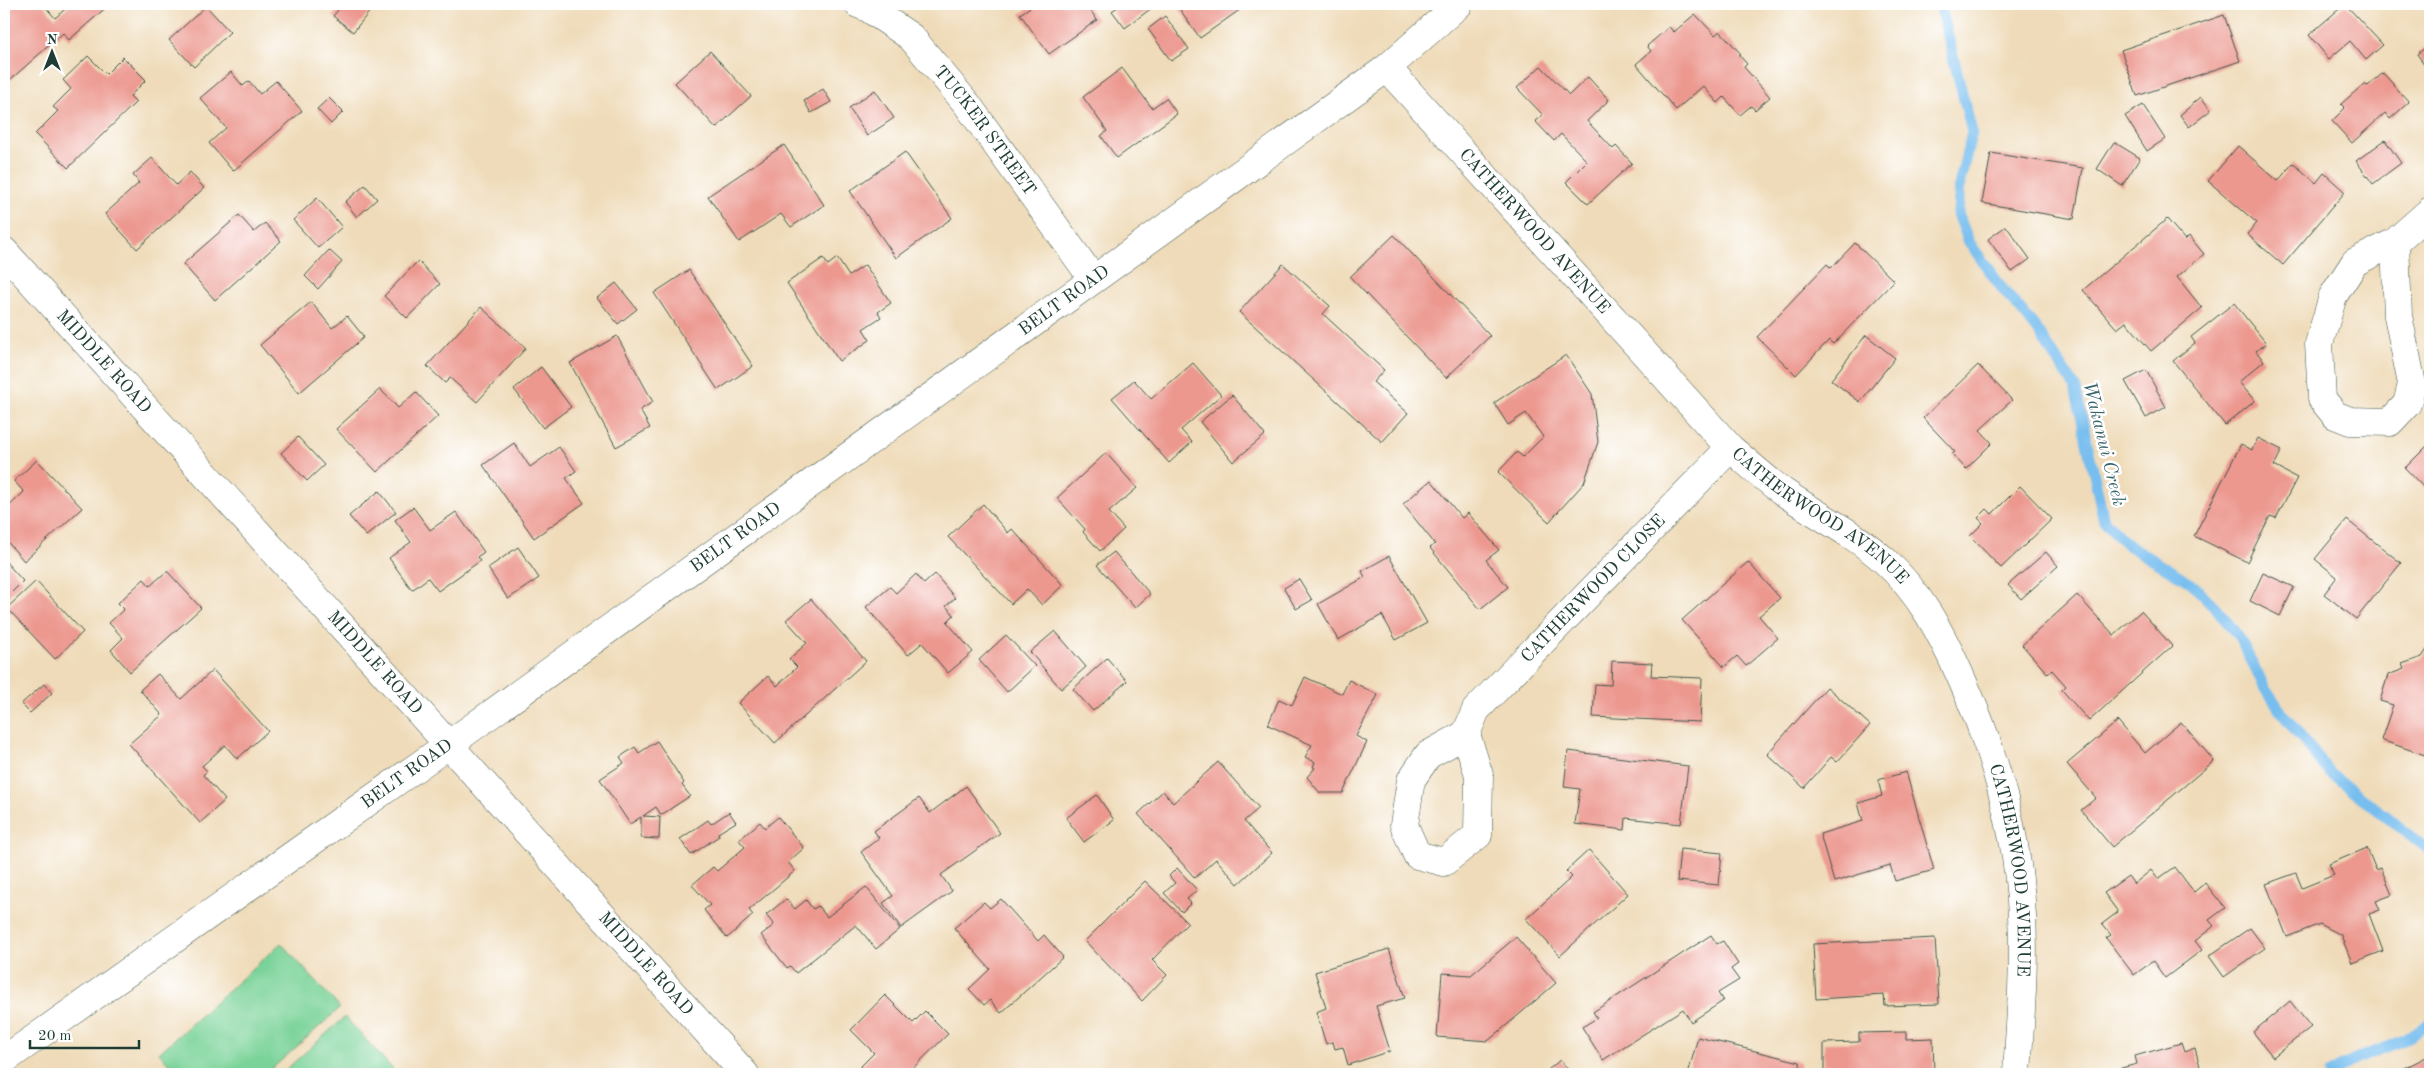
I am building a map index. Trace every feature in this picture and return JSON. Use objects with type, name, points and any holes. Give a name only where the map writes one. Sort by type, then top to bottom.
[{"type":"street","name":"TUCKER STREET","points":[[858,4],[868,8],[911,37],[967,104],[1094,279]]},
{"type":"street","name":"BELT ROAD","points":[[4,1060],[448,745],[1387,68],[1458,4]]},
{"type":"street","name":"CATHERWOOD AVENUE","points":[[1387,68],[1730,448],[1782,491],[1839,526],[1885,561],[1914,593],[1937,625],[1981,722],[1996,767],[2018,874],[2022,917],[2021,1009],[2017,1074]]},
{"type":"street","points":[[2395,242],[2398,316],[2412,384],[2408,404],[2390,422],[2350,420],[2335,414],[2322,399],[2319,344],[2333,296],[2355,262],[2395,242],[2430,211]]},
{"type":"street","name":"MIDDLE ROAD","points":[[4,251],[745,1074]]},
{"type":"street","name":"CATHERWOOD CLOSE","points":[[1466,734],[1476,710],[1730,448]]},
{"type":"green space","points":[[281,943],[340,1008],[266,1074],[179,1074],[159,1053]]},
{"type":"green space","points":[[345,1017],[397,1074],[281,1074]]},
{"type":"building","points":[[11,4],[43,4],[55,18],[71,4],[110,4],[69,40],[63,33],[10,80],[4,73],[4,10]]},
{"type":"building","points":[[343,4],[375,5],[353,32],[333,16]]},
{"type":"building","points":[[1035,4],[1086,4],[1097,20],[1049,54],[1020,14]]},
{"type":"building","points":[[1122,4],[1157,4],[1125,28],[1112,11]]},
{"type":"building","points":[[1176,4],[1248,4],[1200,38]]},
{"type":"building","points":[[2345,4],[2383,45],[2366,60],[2350,41],[2329,59],[2309,35]]},
{"type":"building","points":[[206,6],[230,32],[194,67],[169,40]]},
{"type":"building","points":[[1695,14],[1715,35],[1720,31],[1741,54],[1739,55],[1747,64],[1744,67],[1770,97],[1755,110],[1751,106],[1740,115],[1724,97],[1718,103],[1703,86],[1676,110],[1636,64],[1651,51],[1647,46],[1669,27],[1674,32]]},
{"type":"building","points":[[2224,15],[2240,61],[2137,96],[2121,50]]},
{"type":"building","points":[[1165,16],[1189,49],[1171,61],[1148,29]]},
{"type":"building","points":[[2430,44],[2430,72],[2417,54]]},
{"type":"building","points":[[710,51],[751,96],[716,128],[675,83]]},
{"type":"building","points":[[88,56],[106,74],[123,57],[146,80],[130,96],[136,102],[68,168],[35,134],[58,111],[53,107],[71,89],[63,80]]},
{"type":"building","points":[[1541,66],[1569,95],[1588,77],[1609,100],[1587,121],[1613,149],[1616,146],[1632,163],[1588,204],[1566,182],[1587,161],[1561,134],[1554,141],[1535,121],[1543,115],[1517,88]]},
{"type":"building","points":[[1122,68],[1152,108],[1166,98],[1177,114],[1117,158],[1101,136],[1107,131],[1083,97]]},
{"type":"building","points":[[231,72],[243,86],[249,81],[260,94],[276,81],[302,111],[233,171],[209,143],[226,128],[200,98]]},
{"type":"building","points":[[2383,73],[2409,102],[2390,119],[2385,113],[2352,143],[2332,121],[2345,108],[2341,104],[2365,83],[2368,86]]},
{"type":"building","points":[[823,89],[831,102],[811,113],[804,101]]},
{"type":"building","points":[[875,90],[894,118],[867,136],[849,108]]},
{"type":"building","points":[[2201,97],[2211,110],[2189,127],[2180,115]]},
{"type":"building","points":[[329,98],[343,112],[331,124],[317,109]]},
{"type":"building","points":[[2143,105],[2165,139],[2147,151],[2125,116]]},
{"type":"building","points":[[2385,140],[2401,163],[2373,184],[2356,161]]},
{"type":"building","points":[[2114,142],[2140,158],[2122,186],[2097,169]]},
{"type":"building","points":[[784,145],[824,205],[791,227],[781,214],[739,242],[708,196]]},
{"type":"building","points":[[2238,146],[2278,181],[2293,163],[2316,183],[2324,173],[2345,192],[2283,265],[2247,234],[2257,223],[2208,181]]},
{"type":"building","points":[[905,152],[952,218],[896,258],[850,191]]},
{"type":"building","points":[[1991,153],[2083,168],[2074,219],[1982,203]]},
{"type":"building","points":[[152,158],[176,185],[190,172],[204,188],[137,249],[105,214],[139,183],[133,175]]},
{"type":"building","points":[[365,185],[377,199],[357,217],[345,202]]},
{"type":"building","points":[[317,198],[342,227],[318,248],[293,220]]},
{"type":"building","points":[[239,215],[254,232],[265,223],[281,241],[215,300],[183,264]]},
{"type":"building","points":[[2167,219],[2185,240],[2189,236],[2204,254],[2177,277],[2202,308],[2151,351],[2126,322],[2117,329],[2083,290]]},
{"type":"building","points":[[2006,226],[2030,259],[2012,272],[1988,239]]},
{"type":"building","points":[[1394,235],[1490,336],[1446,378],[1350,277]]},
{"type":"building","points":[[1855,243],[1894,281],[1833,344],[1829,340],[1796,375],[1757,337],[1827,264],[1831,268]]},
{"type":"building","points":[[329,250],[342,262],[318,289],[305,276]]},
{"type":"building","points":[[823,258],[828,265],[837,258],[849,276],[865,265],[891,303],[878,312],[881,317],[863,329],[870,340],[839,361],[787,283]]},
{"type":"building","points":[[418,261],[440,284],[407,318],[384,296]]},
{"type":"building","points":[[1283,264],[1330,306],[1323,314],[1384,370],[1373,382],[1408,413],[1382,442],[1239,312]]},
{"type":"building","points":[[689,270],[753,366],[718,390],[654,293]]},
{"type":"building","points":[[616,283],[637,309],[618,324],[597,298]]},
{"type":"building","points":[[311,302],[332,328],[347,316],[364,337],[299,393],[260,345]]},
{"type":"building","points":[[2234,303],[2266,343],[2256,351],[2264,361],[2239,382],[2255,401],[2225,425],[2173,361],[2195,343],[2191,337]]},
{"type":"building","points":[[481,307],[526,348],[477,402],[450,378],[445,383],[427,366]]},
{"type":"building","points":[[1866,335],[1895,358],[1860,402],[1831,380]]},
{"type":"building","points":[[617,336],[653,402],[640,410],[650,428],[616,447],[570,363]]},
{"type":"building","points":[[1566,355],[1592,394],[1598,442],[1584,483],[1549,522],[1498,472],[1517,452],[1523,457],[1543,437],[1526,413],[1508,425],[1494,403]]},
{"type":"building","points":[[1193,363],[1221,395],[1181,430],[1192,442],[1169,463],[1112,398],[1134,380],[1151,399]]},
{"type":"building","points":[[1978,365],[2012,400],[1980,430],[1992,443],[1966,469],[1952,454],[1955,452],[1923,418]]},
{"type":"building","points":[[541,367],[571,407],[543,428],[514,389]]},
{"type":"building","points":[[2146,370],[2166,407],[2146,418],[2125,381]]},
{"type":"building","points":[[380,389],[398,408],[416,392],[438,416],[377,472],[336,429]]},
{"type":"building","points":[[1232,395],[1265,435],[1233,462],[1200,422]]},
{"type":"building","points":[[298,437],[324,465],[307,481],[281,453]]},
{"type":"building","points":[[2258,438],[2282,450],[2274,466],[2297,478],[2276,518],[2270,516],[2247,562],[2194,536],[2241,444],[2252,450]]},
{"type":"building","points":[[514,443],[530,467],[559,447],[576,471],[566,478],[584,503],[534,538],[483,465]]},
{"type":"building","points":[[2430,443],[2430,494],[2405,468]]},
{"type":"building","points":[[1106,453],[1137,488],[1109,512],[1124,529],[1100,551],[1083,532],[1085,529],[1057,498]]},
{"type":"building","points":[[37,460],[82,508],[24,561],[4,538],[4,511],[24,492],[14,481]]},
{"type":"building","points":[[1431,480],[1462,518],[1468,513],[1499,550],[1486,560],[1508,587],[1480,609],[1430,548],[1435,544],[1403,504]]},
{"type":"building","points":[[2020,486],[2052,519],[2001,568],[1970,536],[1983,523],[1978,518],[1987,509],[1992,514]]},
{"type":"building","points":[[379,491],[396,512],[366,536],[349,516]]},
{"type":"building","points":[[983,504],[1008,533],[1012,529],[1063,585],[1042,605],[1027,589],[1011,604],[948,537]]},
{"type":"building","points":[[413,507],[430,530],[456,512],[484,552],[477,557],[480,561],[438,591],[428,578],[412,590],[389,558],[411,542],[395,520]]},
{"type":"building","points":[[2347,520],[2401,563],[2356,619],[2324,594],[2337,577],[2315,559]]},
{"type":"building","points":[[518,547],[539,578],[508,599],[488,568]]},
{"type":"building","points":[[1114,552],[1150,594],[1135,608],[1097,565]]},
{"type":"building","points":[[2046,552],[2058,566],[2021,599],[2008,585]]},
{"type":"building","points":[[1389,556],[1427,623],[1396,640],[1382,615],[1338,640],[1318,604],[1365,577],[1362,571]]},
{"type":"building","points":[[4,560],[23,581],[4,600]]},
{"type":"building","points":[[1748,562],[1780,598],[1759,616],[1778,638],[1746,666],[1737,656],[1724,667],[1682,620]]},
{"type":"building","points":[[167,571],[201,608],[130,672],[111,650],[123,638],[109,623],[124,609],[118,603],[144,579],[150,586]]},
{"type":"building","points":[[2263,573],[2294,587],[2280,616],[2250,601]]},
{"type":"building","points":[[916,574],[924,584],[935,574],[955,598],[946,606],[954,615],[947,622],[973,652],[948,673],[922,643],[908,655],[866,607],[890,587],[896,593]]},
{"type":"building","points":[[1299,579],[1312,600],[1296,609],[1284,588]]},
{"type":"building","points":[[36,581],[83,632],[55,659],[7,608]]},
{"type":"building","points":[[2077,595],[2114,635],[2141,611],[2172,646],[2089,721],[2062,690],[2066,686],[2052,670],[2048,674],[2022,645]]},
{"type":"building","points":[[811,599],[866,661],[775,743],[738,703],[768,676],[777,686],[797,667],[789,659],[807,643],[786,620]]},
{"type":"building","points":[[1055,631],[1086,667],[1061,689],[1030,652]]},
{"type":"building","points":[[1006,635],[1035,666],[1007,692],[979,660]]},
{"type":"building","points":[[2430,645],[2430,750],[2428,756],[2381,740],[2393,705],[2380,701],[2388,675],[2404,669],[2402,664],[2422,657]]},
{"type":"building","points":[[1107,658],[1127,681],[1093,711],[1073,689]]},
{"type":"building","points":[[1612,661],[1652,663],[1651,676],[1702,678],[1700,722],[1593,717],[1595,684],[1611,685]]},
{"type":"building","points":[[213,670],[268,731],[237,759],[225,745],[202,766],[207,771],[203,775],[225,800],[200,823],[129,744],[162,715],[140,690],[158,674],[181,699]]},
{"type":"building","points":[[1305,677],[1342,694],[1349,680],[1378,695],[1356,736],[1367,742],[1343,793],[1320,793],[1307,777],[1315,768],[1313,767],[1315,762],[1305,757],[1312,745],[1268,725],[1279,699],[1292,705]]},
{"type":"building","points":[[44,684],[52,693],[30,713],[21,704]]},
{"type":"building","points":[[1827,687],[1870,725],[1837,762],[1831,757],[1804,788],[1767,754]]},
{"type":"building","points":[[2118,721],[2145,753],[2181,722],[2214,761],[2112,847],[2081,810],[2096,798],[2067,764]]},
{"type":"building","points":[[657,741],[684,783],[682,785],[690,796],[661,815],[656,807],[643,816],[660,817],[659,839],[641,838],[641,817],[630,824],[600,779],[624,763],[620,757],[635,747],[639,753]]},
{"type":"building","points":[[1568,751],[1688,766],[1681,824],[1626,818],[1625,830],[1575,824],[1580,789],[1564,787]]},
{"type":"building","points":[[1218,762],[1259,808],[1244,821],[1272,853],[1238,884],[1216,859],[1195,878],[1138,814],[1163,791],[1173,803]]},
{"type":"building","points":[[1906,772],[1934,870],[1895,881],[1890,865],[1834,882],[1820,834],[1863,821],[1858,803],[1882,796],[1878,780]]},
{"type":"building","points":[[966,786],[1000,833],[941,875],[952,891],[901,928],[883,903],[893,896],[861,852],[879,838],[874,831],[919,798],[930,813]]},
{"type":"building","points":[[1097,795],[1114,820],[1084,842],[1066,818]]},
{"type":"building","points":[[729,812],[736,822],[718,833],[719,836],[691,855],[680,839],[708,820],[711,824]]},
{"type":"building","points":[[778,817],[804,848],[788,862],[795,871],[749,910],[753,915],[727,938],[704,910],[710,905],[692,885],[713,867],[717,871],[745,847],[739,840],[760,822],[765,828]]},
{"type":"building","points":[[2367,848],[2376,870],[2381,868],[2392,895],[2376,901],[2380,910],[2369,914],[2383,951],[2352,963],[2341,935],[2320,924],[2287,937],[2266,884],[2296,873],[2302,888],[2334,875],[2329,864]]},
{"type":"building","points":[[1680,849],[1722,853],[1719,885],[1677,881]]},
{"type":"building","points":[[1589,850],[1628,894],[1560,956],[1526,919],[1572,877],[1566,871]]},
{"type":"building","points":[[2175,867],[2194,892],[2205,883],[2225,908],[2209,920],[2214,926],[2195,941],[2202,950],[2165,978],[2153,961],[2134,975],[2106,938],[2111,935],[2102,924],[2118,912],[2104,893],[2128,876],[2134,884],[2151,870],[2158,879]]},
{"type":"building","points":[[1177,868],[1197,890],[1187,899],[1191,903],[1182,912],[1164,893],[1175,883],[1169,876]]},
{"type":"building","points":[[1145,881],[1188,923],[1152,960],[1167,975],[1142,1001],[1085,941]]},
{"type":"building","points":[[866,887],[900,929],[876,949],[856,925],[796,973],[790,966],[787,968],[761,935],[774,925],[766,915],[786,899],[795,909],[806,900],[813,909],[818,906],[827,917]]},
{"type":"building","points":[[1001,899],[1038,941],[1044,935],[1063,957],[1001,1013],[990,1000],[984,1005],[969,989],[990,969],[954,928],[984,902],[990,908]]},
{"type":"building","points":[[2250,928],[2265,948],[2224,977],[2209,956]]},
{"type":"building","points":[[1711,935],[1717,944],[1723,941],[1738,964],[1731,969],[1739,980],[1718,993],[1723,1001],[1691,1022],[1683,1009],[1603,1060],[1582,1027],[1597,1018],[1593,1012]]},
{"type":"building","points":[[1516,937],[1556,983],[1488,1041],[1437,1037],[1442,973],[1471,975]]},
{"type":"building","points":[[1935,938],[1939,1004],[1885,1006],[1884,995],[1816,999],[1813,944]]},
{"type":"building","points":[[1389,949],[1405,998],[1376,1006],[1390,1051],[1348,1065],[1343,1047],[1335,1049],[1333,1042],[1326,1044],[1316,1012],[1326,1008],[1315,972]]},
{"type":"building","points":[[885,995],[913,1023],[925,1011],[948,1034],[907,1074],[853,1074],[874,1053],[851,1030]]},
{"type":"building","points":[[2290,1001],[2311,1027],[2273,1057],[2253,1032]]},
{"type":"building","points":[[1906,1032],[1906,1039],[1933,1038],[1934,1074],[1824,1074],[1824,1043],[1859,1042],[1859,1033]]},
{"type":"building","points":[[1698,1037],[1800,1062],[1801,1074],[1688,1074]]},
{"type":"building","points":[[2181,1043],[2184,1052],[2195,1048],[2202,1074],[2106,1074],[2106,1072],[2137,1064],[2135,1056]]},
{"type":"building","points":[[2430,1055],[2430,1074],[2393,1074]]},
{"type":"building","points":[[1560,1060],[1572,1074],[1543,1074]]},
{"type":"waterway","name":"Wakanui Creek","points":[[1940,4],[1972,132],[1960,181],[1958,214],[1969,242],[2001,287],[2036,328],[2075,387],[2104,521],[2129,546],[2190,582],[2216,608],[2239,637],[2264,686],[2285,717],[2330,773],[2430,852]]},
{"type":"waterway","name":"Wakanui Creek","points":[[2329,1074],[2355,1060],[2406,1039],[2430,1023]]}]
